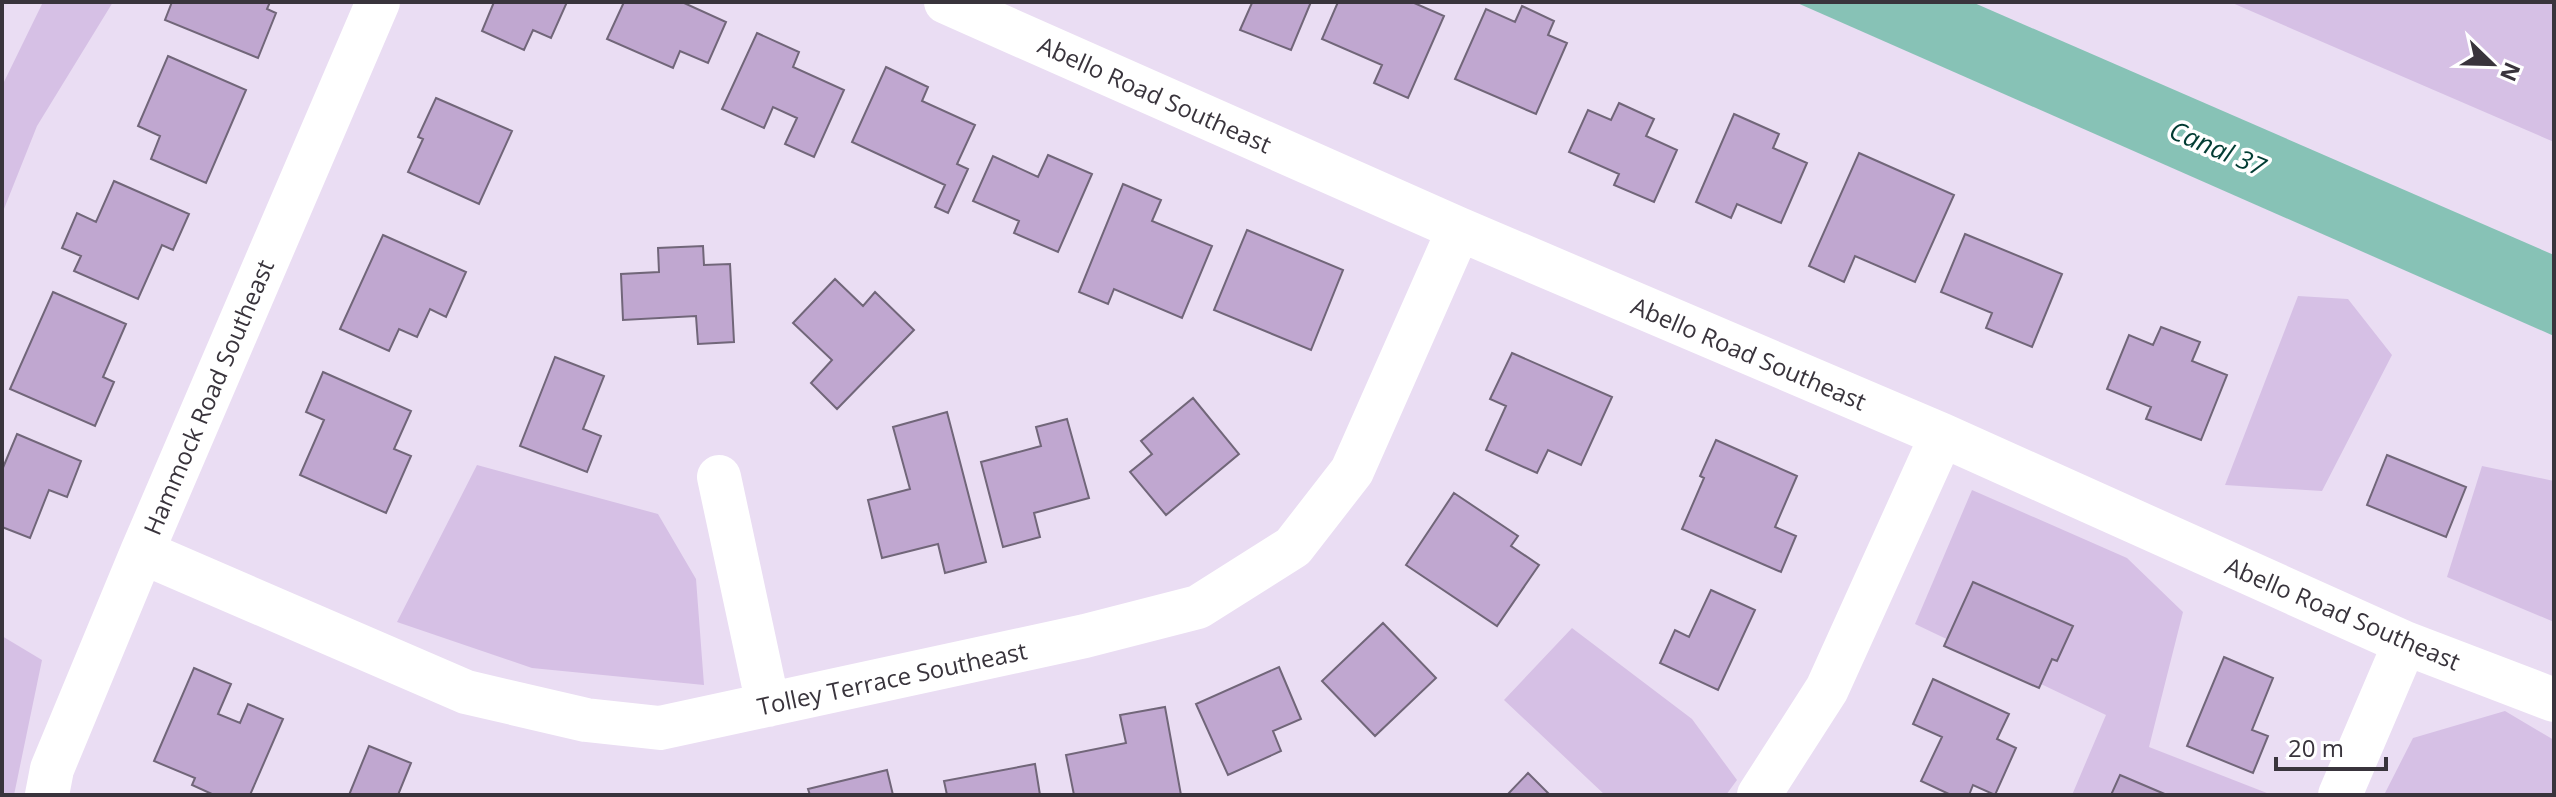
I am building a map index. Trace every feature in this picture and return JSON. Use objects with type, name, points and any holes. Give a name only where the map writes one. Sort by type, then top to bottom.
[{"type":"street","name":"Hammock Road Southeast","points":[[47,795],[52,769],[142,552],[378,2]]},
{"type":"street","name":"Abello Road Southeast","points":[[946,2],[1459,229],[1942,435],[2405,643],[2554,700]]},
{"type":"street","name":"Tolley Terrace Southeast","points":[[142,552],[466,692],[586,720],[660,728],[1085,636],[1198,607],[1293,547],[1352,471],[1459,229]]},
{"type":"street","points":[[1759,795],[1827,689],[1942,435]]},
{"type":"street","points":[[719,477],[768,705]]},
{"type":"street","points":[[2340,795],[2405,643]]},
{"type":"shaded area","points":[[43,2],[113,2],[37,126],[2,214],[2,86]]},
{"type":"shaded area","points":[[2230,2],[2554,2],[2554,142]]},
{"type":"shaded area","points":[[2298,296],[2348,299],[2392,355],[2322,491],[2225,485]]},
{"type":"shaded area","points":[[477,465],[658,514],[696,579],[704,685],[532,668],[397,622]]},
{"type":"shaded area","points":[[2482,466],[2554,481],[2554,622],[2447,577]]},
{"type":"shaded area","points":[[1972,490],[2127,558],[2183,612],[2149,747],[2272,795],[2072,795],[2106,715],[1915,624]]},
{"type":"shaded area","points":[[1572,628],[1692,719],[1737,780],[1726,795],[1605,795],[1504,700]]},
{"type":"shaded area","points":[[2,636],[42,660],[14,795],[2,795]]},
{"type":"shaded area","points":[[2505,711],[2554,740],[2554,795],[2384,795],[2413,738]]},
{"type":"water","name":"Canal 37","points":[[1795,2],[1972,2],[2554,255],[2554,336]]},
{"type":"building","points":[[172,2],[270,2],[267,9],[276,13],[258,58],[165,20]]},
{"type":"building","points":[[494,2],[567,2],[551,38],[533,30],[524,50],[482,31]]},
{"type":"building","points":[[624,2],[682,2],[726,22],[708,63],[680,51],[673,68],[607,39]]},
{"type":"building","points":[[1250,2],[1311,2],[1291,50],[1240,30]]},
{"type":"building","points":[[1338,2],[1412,2],[1444,16],[1408,98],[1374,83],[1382,65],[1322,39]]},
{"type":"building","points":[[1522,6],[1554,21],[1548,35],[1567,43],[1536,114],[1455,79],[1486,9],[1515,22]]},
{"type":"building","points":[[757,33],[799,52],[793,67],[844,90],[814,157],[785,144],[797,118],[773,107],[764,128],[722,109]]},
{"type":"building","points":[[168,56],[246,90],[206,183],[151,159],[160,136],[138,126]]},
{"type":"building","points":[[886,67],[928,87],[922,101],[975,125],[957,164],[968,169],[948,213],[935,207],[945,185],[852,142]]},
{"type":"building","points":[[436,98],[512,131],[479,204],[408,172],[423,139],[418,137]]},
{"type":"building","points":[[1619,103],[1654,119],[1646,136],[1677,150],[1654,202],[1614,185],[1619,174],[1569,152],[1588,110],[1611,120]]},
{"type":"building","points":[[1734,114],[1779,134],[1773,148],[1807,163],[1781,223],[1737,204],[1731,218],[1696,202]]},
{"type":"building","points":[[1859,153],[1954,195],[1915,282],[1855,256],[1844,282],[1809,266]]},
{"type":"building","points":[[1048,155],[1092,174],[1058,252],[1014,233],[1019,221],[973,201],[993,156],[1038,177]]},
{"type":"building","points":[[114,181],[189,214],[173,250],[162,245],[138,299],[74,271],[81,256],[62,248],[77,213],[96,222]]},
{"type":"building","points":[[1123,184],[1161,200],[1152,221],[1212,246],[1182,318],[1114,289],[1108,304],[1079,292]]},
{"type":"building","points":[[1247,230],[1343,270],[1311,350],[1214,310]]},
{"type":"building","points":[[1965,234],[2062,274],[2032,347],[1986,328],[1992,313],[1941,292]]},
{"type":"building","points":[[383,235],[466,272],[446,317],[430,309],[417,337],[399,329],[389,351],[340,329]]},
{"type":"building","points":[[703,246],[704,265],[730,264],[734,342],[698,344],[696,316],[623,320],[621,274],[659,272],[658,248]]},
{"type":"building","points":[[835,279],[863,306],[875,292],[914,330],[837,409],[811,383],[832,360],[793,323]]},
{"type":"building","points":[[53,292],[126,324],[103,377],[114,382],[95,426],[10,389]]},
{"type":"building","points":[[2161,327],[2200,342],[2192,361],[2227,375],[2201,440],[2146,419],[2151,407],[2107,389],[2129,335],[2153,345]]},
{"type":"building","points":[[1512,353],[1612,397],[1581,465],[1548,450],[1537,473],[1486,450],[1506,406],[1490,399]]},
{"type":"building","points":[[555,357],[604,376],[583,429],[601,436],[587,472],[520,446]]},
{"type":"building","points":[[323,372],[411,411],[394,449],[411,456],[386,513],[300,475],[324,420],[306,412]]},
{"type":"building","points":[[1193,398],[1239,454],[1166,515],[1130,472],[1152,454],[1141,441]]},
{"type":"building","points":[[947,412],[986,562],[945,573],[938,544],[882,558],[868,500],[910,489],[893,427]]},
{"type":"building","points":[[1067,419],[1089,498],[1034,513],[1040,537],[1003,547],[981,462],[1041,446],[1036,427]]},
{"type":"building","points":[[17,434],[81,461],[67,497],[49,490],[30,538],[2,527],[2,470]]},
{"type":"building","points":[[1716,440],[1797,476],[1775,527],[1796,536],[1781,572],[1682,529]]},
{"type":"building","points":[[2387,455],[2466,487],[2446,537],[2367,505]]},
{"type":"building","points":[[1454,493],[1518,536],[1511,546],[1539,565],[1497,626],[1406,565]]},
{"type":"building","points":[[1973,582],[2073,626],[2057,661],[2052,659],[2039,688],[1944,646]]},
{"type":"building","points":[[1711,590],[1755,610],[1718,690],[1660,663],[1675,630],[1689,637]]},
{"type":"building","points":[[1383,623],[1436,678],[1375,736],[1322,681]]},
{"type":"building","points":[[2224,657],[2273,678],[2252,730],[2268,736],[2253,773],[2187,746]]},
{"type":"building","points":[[1279,667],[1301,719],[1273,731],[1281,751],[1228,775],[1196,704]]},
{"type":"building","points":[[194,668],[231,684],[218,714],[240,723],[248,704],[283,719],[250,795],[214,795],[192,785],[195,778],[154,761]]},
{"type":"building","points":[[1933,679],[2009,714],[1997,739],[2016,748],[1995,795],[1973,785],[1969,795],[1951,795],[1921,781],[1942,737],[1913,724]]},
{"type":"building","points":[[1165,707],[1181,795],[1074,795],[1066,755],[1126,743],[1120,715]]},
{"type":"building","points":[[369,746],[411,763],[398,795],[349,795]]},
{"type":"building","points":[[1035,764],[1040,795],[947,795],[944,781]]},
{"type":"building","points":[[887,770],[893,795],[810,795],[808,789]]},
{"type":"building","points":[[1528,773],[1550,795],[1507,795]]},
{"type":"building","points":[[2120,775],[2167,795],[2111,795]]}]
